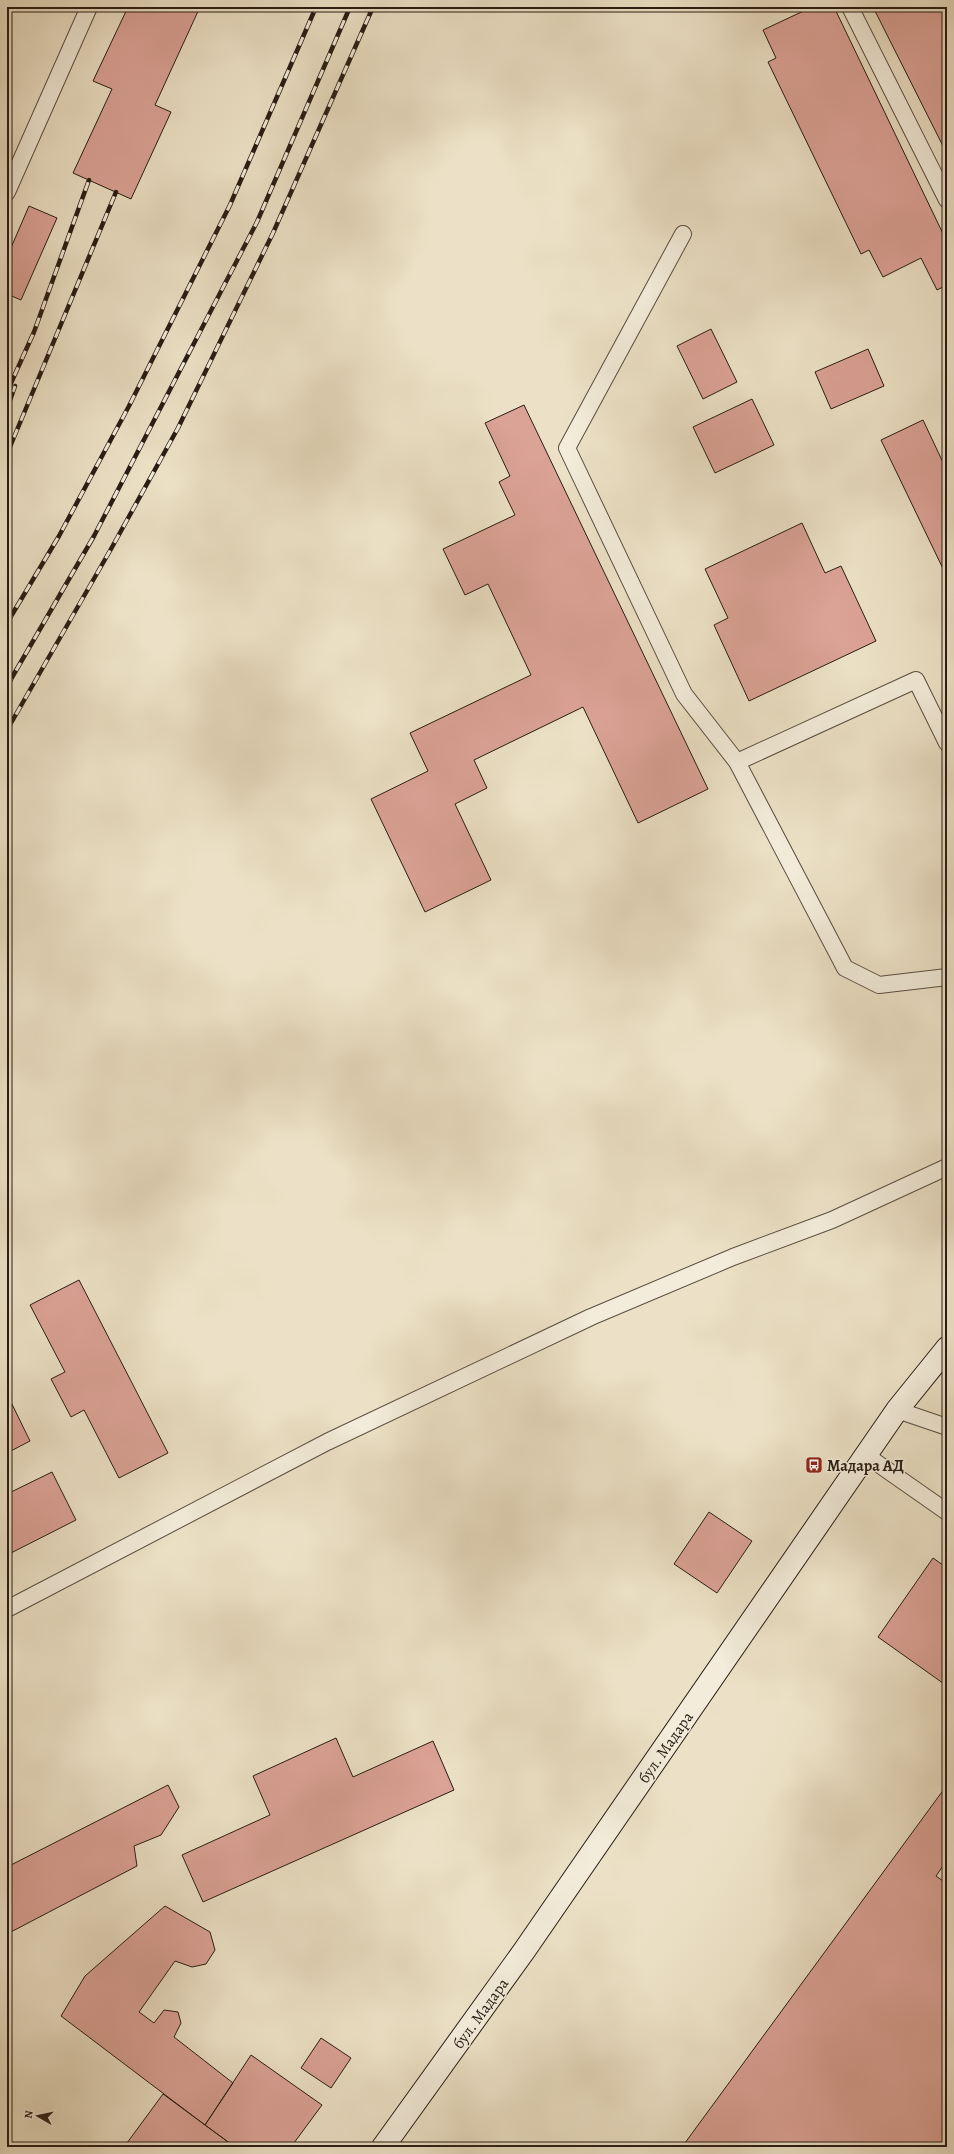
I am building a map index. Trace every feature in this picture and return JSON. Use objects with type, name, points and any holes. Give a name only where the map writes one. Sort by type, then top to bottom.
[{"type":"main road","name":"бул. Мадара","points":[[383,2147],[524,1951],[867,1456],[897,1410],[947,1348]]},
{"type":"lane","points":[[7,192],[89,7]]},
{"type":"lane","points":[[850,7],[947,200]]},
{"type":"lane","points":[[683,234],[567,448],[684,694],[736,762],[845,968],[879,985],[947,976]]},
{"type":"lane","points":[[736,762],[916,680],[947,743]]},
{"type":"lane","points":[[7,1609],[327,1442],[591,1317],[732,1257],[832,1220],[947,1167]]},
{"type":"lane","points":[[897,1410],[947,1427]]},
{"type":"lane","points":[[867,1456],[947,1512]]},
{"type":"building","points":[[128,7],[200,7],[155,105],[171,112],[131,199],[73,173],[112,89],[93,81]]},
{"type":"building","points":[[812,7],[834,7],[947,242],[947,285],[937,290],[921,258],[883,277],[869,250],[861,254],[768,62],[776,58],[763,30]]},
{"type":"building","points":[[873,7],[947,7],[947,154]]},
{"type":"building","points":[[29,206],[57,218],[21,300],[7,294],[7,257]]},
{"type":"building","points":[[711,329],[737,382],[703,399],[677,346]]},
{"type":"building","points":[[868,349],[884,386],[831,409],[815,372]]},
{"type":"building","points":[[752,399],[774,445],[715,473],[693,427]]},
{"type":"building","points":[[524,405],[708,789],[638,823],[583,707],[474,760],[487,788],[455,804],[491,880],[425,912],[371,799],[428,771],[410,733],[531,675],[488,584],[465,595],[443,549],[515,515],[499,482],[510,476],[485,423]]},
{"type":"building","points":[[923,420],[947,471],[947,577],[881,440]]},
{"type":"building","points":[[802,523],[825,573],[841,566],[876,641],[749,701],[714,625],[728,618],[705,569]]},
{"type":"building","points":[[79,1280],[168,1453],[119,1478],[84,1410],[71,1417],[51,1379],[65,1372],[30,1305]]},
{"type":"building","points":[[8,1396],[30,1441],[7,1453],[7,1397]]},
{"type":"building","points":[[52,1472],[76,1520],[7,1555],[7,1494]]},
{"type":"building","points":[[709,1512],[752,1541],[717,1593],[674,1564]]},
{"type":"building","points":[[933,1558],[947,1568],[947,1686],[878,1637]]},
{"type":"building","points":[[336,1738],[353,1777],[433,1741],[454,1790],[203,1902],[182,1855],[270,1815],[253,1776]]},
{"type":"building","points":[[168,1785],[179,1807],[161,1835],[134,1846],[137,1866],[7,1934],[7,1867]]},
{"type":"building","points":[[947,1785],[947,1860],[936,1876],[947,1884],[947,2147],[682,2147]]},
{"type":"building","points":[[165,1906],[210,1932],[215,1950],[206,1964],[192,1967],[175,1961],[139,2012],[154,2023],[164,2010],[178,2012],[181,2023],[174,2037],[233,2083],[205,2125],[61,2016],[85,1976]]},
{"type":"building","points":[[321,2038],[351,2058],[331,2088],[301,2068]]},
{"type":"building","points":[[251,2055],[322,2105],[291,2147],[235,2147],[205,2125]]},
{"type":"building","points":[[163,2094],[205,2125],[235,2147],[124,2147]]},
{"type":"railway","points":[[7,623],[59,536],[129,406],[230,205],[316,7]]},
{"type":"railway","points":[[7,686],[94,536],[257,222],[350,7]]},
{"type":"railway","points":[[7,730],[111,549],[178,428],[273,233],[373,7]]},
{"type":"railway","points":[[7,392],[34,332],[89,180]]},
{"type":"railway","points":[[7,454],[116,192]]},
{"type":"railway","points":[[7,409],[15,386]]},
{"type":"place","name":"Мадара АД","points":[[814,1465]]}]
